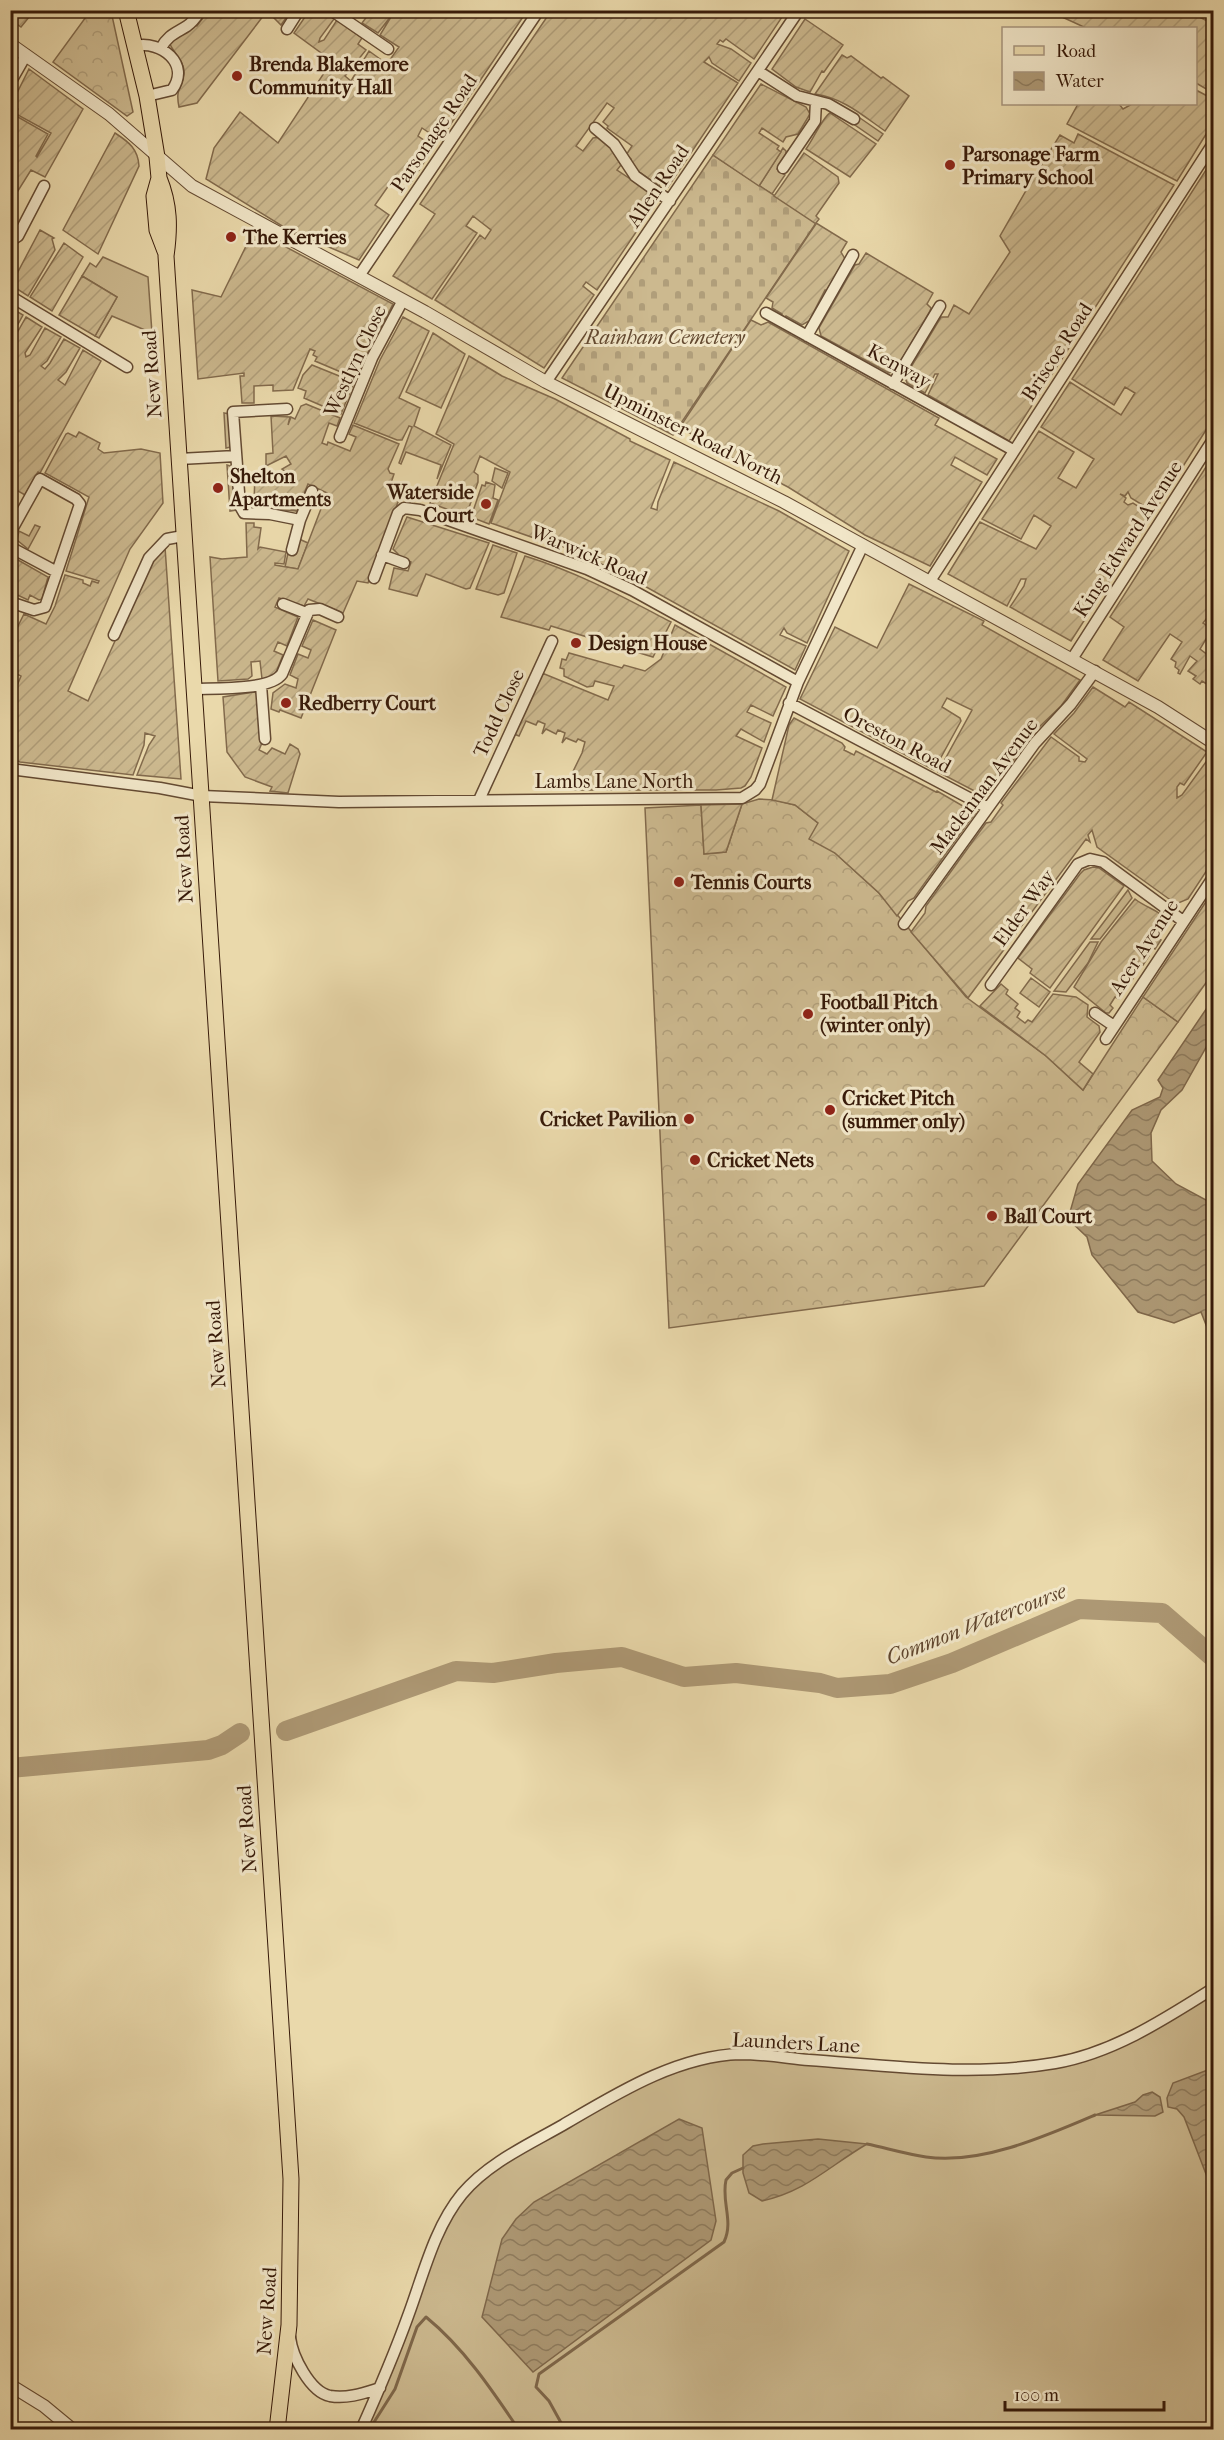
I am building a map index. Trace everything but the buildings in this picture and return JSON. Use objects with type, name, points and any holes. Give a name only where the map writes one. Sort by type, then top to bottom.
[{"type":"main road","name":"New Road","points":[[126,10],[147,96],[159,178],[165,193],[170,218],[166,256],[183,536],[202,796],[291,2179],[289,2325],[277,2430]]},
{"type":"street","points":[[161,48],[165,40],[193,21],[201,10]]},
{"type":"street","points":[[287,28],[299,10]]},
{"type":"street","points":[[331,10],[388,49]]},
{"type":"street","name":"Parsonage Road","points":[[359,276],[538,10]]},
{"type":"street","name":"Allen Road","points":[[546,382],[799,10]]},
{"type":"street","points":[[1208,10],[1214,14]]},
{"type":"street","name":"Upminster Road North","points":[[10,44],[109,114],[192,186],[404,300],[546,382],[784,502],[1072,658],[1158,707],[1214,743]]},
{"type":"street","points":[[135,46],[145,44],[161,48],[175,60],[178,76],[172,90],[147,96]]},
{"type":"street","points":[[10,83],[26,55]]},
{"type":"street","points":[[758,71],[797,96],[836,107],[854,119]]},
{"type":"street","points":[[783,168],[815,122],[816,101]]},
{"type":"street","points":[[595,128],[614,144],[635,176],[670,201]]},
{"type":"street","name":"Briscoe Road","points":[[930,581],[1214,142]]},
{"type":"street","points":[[10,241],[18,236],[44,186]]},
{"type":"street","points":[[807,336],[853,255]]},
{"type":"street","points":[[10,296],[127,367]]},
{"type":"street","name":"Westlyn Close","points":[[339,437],[372,358],[404,300]]},
{"type":"street","points":[[893,384],[940,306]]},
{"type":"street","name":"Kenway","points":[[766,313],[1013,450]]},
{"type":"street","points":[[287,409],[234,412],[240,506],[244,513],[270,514],[300,520]]},
{"type":"street","name":"King Edward Avenue","points":[[1072,658],[1214,438]]},
{"type":"street","points":[[179,459],[236,456]]},
{"type":"street","points":[[10,533],[40,479],[76,499],[80,504],[45,607],[40,610],[10,602]]},
{"type":"street","points":[[292,550],[300,520],[312,491]]},
{"type":"street","name":"Warwick Road","points":[[374,578],[398,513],[404,508],[420,510],[587,568],[633,590],[798,682]]},
{"type":"street","points":[[114,635],[149,558],[167,539],[183,536]]},
{"type":"street","name":"Lambs Lane North","points":[[10,770],[160,788],[202,796],[339,802],[742,798],[760,784],[798,682],[863,545]]},
{"type":"street","points":[[10,547],[57,572]]},
{"type":"street","points":[[382,555],[404,563]]},
{"type":"street","points":[[283,604],[306,613]]},
{"type":"street","points":[[193,689],[261,685],[274,682],[282,674],[306,613],[314,608],[338,616]]},
{"type":"street","name":"Todd Close","points":[[479,800],[552,641]]},
{"type":"street","name":"Maclennan Avenue","points":[[904,924],[1035,743],[1071,704],[1095,671]]},
{"type":"street","points":[[261,685],[265,739]]},
{"type":"street","name":"Oreston Road","points":[[789,703],[988,808]]},
{"type":"street","name":"Elder Way","points":[[991,985],[1078,864],[1090,859],[1103,862],[1183,921]]},
{"type":"street","name":"Acer Avenue","points":[[1106,1039],[1214,876]]},
{"type":"street","points":[[1095,1012],[1114,1026]]},
{"type":"street","name":"Launders Lane","points":[[361,2430],[380,2388],[445,2220],[461,2195],[479,2177],[508,2157],[636,2083],[694,2062],[739,2054],[941,2070],[986,2070],[1056,2063],[1098,2051],[1140,2032],[1214,1988]]},
{"type":"street","points":[[289,2325],[291,2343],[299,2366],[311,2383],[328,2396],[354,2396],[380,2388]]},
{"type":"street","points":[[10,2385],[44,2406],[73,2430]]},
{"type":"green space","points":[[11,10],[34,11],[21,27],[11,20]]},
{"type":"green space","points":[[91,10],[111,11],[133,112],[127,116],[53,62]]},
{"type":"green space","points":[[208,11],[267,11],[197,103],[179,107],[178,96],[184,69],[169,42],[191,25],[197,26]]},
{"type":"green space","points":[[267,11],[291,11],[281,25]]},
{"type":"green space","points":[[309,11],[322,11],[334,19],[319,42],[324,40],[337,20],[362,38],[358,44],[366,50],[345,76],[351,81],[369,51],[387,64],[399,47],[380,35],[394,12],[378,33],[362,23],[371,11],[527,11],[440,140],[422,128],[418,136],[434,147],[410,184],[396,175],[375,205],[389,215],[359,260],[287,229],[206,179],[214,148],[240,112],[278,143],[332,61],[294,33]]},
{"type":"green space","points":[[551,11],[786,11],[754,59],[726,39],[723,42],[720,40],[717,44],[731,49],[751,63],[739,81],[712,63],[709,57],[704,62],[738,83],[668,187],[661,183],[659,186],[634,168],[629,161],[631,159],[626,155],[632,146],[607,128],[608,126],[603,122],[614,108],[607,103],[576,146],[583,151],[593,138],[600,137],[609,145],[621,165],[617,170],[659,198],[597,290],[586,282],[583,286],[594,295],[544,368],[435,300],[480,235],[485,239],[491,230],[473,216],[466,226],[477,233],[432,299],[393,276],[435,214],[420,204]]},
{"type":"green space","points":[[1049,11],[1188,11],[1213,24],[1213,93],[1197,84],[1197,27],[1084,27]]},
{"type":"green space","points":[[805,19],[843,45],[824,72],[822,71],[810,92],[796,87],[772,69]]},
{"type":"green space","points":[[842,55],[847,58],[851,56],[909,96],[885,131],[843,103],[815,94]]},
{"type":"green space","points":[[29,69],[83,109],[45,177],[31,170],[16,194],[11,191],[11,113],[48,134],[37,157],[51,133],[16,114],[18,109],[11,105]]},
{"type":"green space","points":[[761,84],[806,107],[810,114],[798,134],[786,137],[783,142],[762,128],[759,133],[779,146],[777,149],[781,152],[759,186],[713,155]]},
{"type":"green space","points":[[1197,91],[1213,99],[1213,123],[1177,181],[1067,124],[1077,105],[1120,105],[1123,109],[1130,105],[1197,105]]},
{"type":"green space","points":[[830,113],[876,144],[850,177],[806,149]]},
{"type":"green space","points":[[860,118],[883,134],[878,141],[855,125]]},
{"type":"green space","points":[[115,133],[132,146],[139,166],[98,254],[63,230]]},
{"type":"green space","points":[[1078,134],[1174,185],[1009,441],[928,395],[938,374],[935,374],[925,393],[907,383],[905,377],[941,317],[948,317],[954,305],[969,314],[1010,252],[1000,236],[1035,175],[1060,135],[1074,143]]},
{"type":"green space","points":[[783,148],[786,156],[777,169],[785,175],[772,194],[759,186]]},
{"type":"green space","points":[[804,153],[838,177],[839,183],[816,216],[819,219],[816,223],[847,242],[841,252],[845,259],[809,321],[802,325],[786,316],[781,321],[782,314],[772,308],[773,302],[766,298],[816,224],[774,196]]},
{"type":"green space","name":"Rainham Cemetery","points":[[713,155],[816,223],[673,435],[562,378]]},
{"type":"green space","points":[[1213,159],[1213,419],[1154,512],[1131,498],[1128,492],[1125,496],[1120,494],[1126,498],[1124,502],[1128,505],[1133,503],[1152,515],[1071,641],[1010,607],[1026,579],[1021,579],[1007,606],[948,574],[980,522],[1036,549],[1051,526],[1034,515],[1021,539],[982,519],[1039,431],[1074,452],[1058,478],[1076,488],[1094,459],[1041,427],[1070,382],[1121,415],[1135,393],[1125,387],[1114,405],[1072,379]]},
{"type":"green space","points":[[40,230],[54,238],[52,239],[55,250],[28,296],[11,285]]},
{"type":"green space","points":[[254,230],[393,304],[355,378],[315,361],[317,357],[313,355],[315,351],[310,349],[293,390],[273,391],[273,385],[254,386],[254,403],[242,403],[240,376],[244,376],[244,373],[198,379],[192,290],[221,297]]},
{"type":"green space","points":[[64,243],[83,257],[52,311],[30,297]]},
{"type":"green space","points":[[866,253],[933,293],[927,304],[931,308],[930,311],[895,371],[889,373],[821,336],[819,328],[855,265],[859,264]]},
{"type":"green space","points":[[103,257],[148,277],[152,333],[112,316],[99,338],[95,336],[117,297],[82,276],[90,263],[96,267]]},
{"type":"green space","points":[[82,276],[117,297],[95,336],[59,315]]},
{"type":"green space","points":[[11,308],[23,315],[11,337]]},
{"type":"green space","points":[[26,317],[42,327],[25,353],[26,357],[30,355],[45,328],[61,337],[47,361],[41,366],[45,369],[64,339],[80,348],[66,372],[58,380],[65,385],[83,350],[101,361],[40,473],[38,472],[25,495],[11,487],[10,339],[13,340]]},
{"type":"green space","points":[[403,317],[429,331],[399,398],[420,408],[414,426],[451,445],[437,479],[441,465],[406,452],[401,464],[399,463],[412,427],[409,426],[402,440],[397,440],[354,423],[380,360]]},
{"type":"green space","points":[[751,320],[761,325],[768,322],[939,418],[935,425],[997,459],[987,475],[955,457],[951,465],[982,482],[930,566],[865,535],[788,487],[697,440],[698,438],[680,427]]},
{"type":"green space","points":[[433,333],[465,354],[441,408],[406,392]]},
{"type":"green space","points":[[469,356],[502,376],[555,399],[630,441],[670,460],[651,508],[657,510],[674,462],[779,511],[849,551],[807,643],[787,633],[784,628],[780,635],[806,646],[795,670],[623,574],[542,537],[540,540],[491,523],[510,472],[480,456],[474,472],[478,475],[478,482],[466,516],[430,503],[454,444],[436,434]]},
{"type":"green space","points":[[312,365],[354,382],[341,414],[304,398],[306,391],[298,388],[303,375]]},
{"type":"green space","points":[[306,404],[340,418],[337,426],[329,423],[322,443],[327,445],[328,442],[350,451],[356,437],[349,434],[353,425],[399,444],[388,469],[394,474],[389,489],[401,494],[368,583],[357,581],[343,613],[308,599],[304,606],[279,598],[275,607],[298,617],[287,646],[278,642],[274,651],[283,655],[274,677],[262,679],[260,661],[251,662],[252,676],[248,679],[218,681],[210,557],[222,559],[247,557],[246,523],[254,523],[254,527],[261,528],[258,549],[260,547],[286,552],[284,564],[275,563],[275,565],[298,569],[327,493],[308,484],[297,511],[272,501],[254,503],[255,474],[277,473],[290,480],[293,472],[287,473],[282,469],[291,464],[286,456],[266,466],[266,454],[273,453],[271,416],[290,417],[288,425],[291,417],[295,419],[301,406]]},
{"type":"green space","points":[[224,413],[230,414],[231,447],[226,448]]},
{"type":"green space","points":[[79,432],[100,443],[98,449],[104,453],[141,449],[160,453],[163,503],[130,549],[68,691],[88,701],[151,561],[165,547],[181,779],[137,775],[155,736],[145,733],[144,745],[133,775],[20,762],[11,758],[11,700],[21,676],[11,671],[11,640],[24,614],[46,624],[55,606],[65,575],[83,580],[83,583],[90,586],[92,581],[98,583],[99,581],[66,571],[89,497],[45,473],[66,434],[76,437]]},
{"type":"green space","points":[[1213,456],[1213,610],[1203,623],[1212,629],[1200,649],[1213,659],[1210,686],[1202,681],[1200,684],[1193,679],[1196,676],[1188,671],[1197,661],[1190,656],[1180,674],[1178,673],[1179,670],[1175,667],[1176,662],[1171,659],[1182,642],[1170,634],[1138,681],[1103,660],[1124,627],[1110,617]]},
{"type":"green space","points":[[227,465],[233,467],[236,510],[230,511]]},
{"type":"green space","points":[[495,468],[508,473],[502,488],[492,481]]},
{"type":"green space","name":"Waterside Court","points":[[486,482],[495,485],[493,498],[498,500],[489,524],[471,517],[482,485],[485,486]]},
{"type":"green space","points":[[271,501],[297,511],[255,508],[254,503]]},
{"type":"green space","points":[[407,517],[489,543],[470,588],[466,589],[426,574],[417,596],[389,589],[394,568],[408,571],[411,562],[397,557],[398,554],[393,549]]},
{"type":"green space","points":[[35,525],[40,527],[28,549],[17,540],[19,531],[29,536]]},
{"type":"green space","points":[[299,539],[308,543],[298,569],[285,567],[288,553],[296,554]]},
{"type":"green space","points":[[493,545],[517,553],[504,593],[498,595],[476,589]]},
{"type":"green space","points":[[11,556],[48,577],[42,599],[39,600],[30,595],[28,600],[11,592]]},
{"type":"green space","points":[[525,556],[581,577],[671,622],[653,657],[551,626],[549,630],[501,617]]},
{"type":"green space","points":[[909,584],[984,621],[982,625],[1080,680],[1061,706],[1034,732],[986,797],[938,772],[972,710],[947,698],[942,707],[960,718],[961,721],[934,770],[800,699],[835,627],[877,648]]},
{"type":"green space","points":[[313,620],[336,630],[301,718],[271,709],[273,693],[285,684],[296,688],[298,679],[290,675],[298,654],[308,658],[311,650],[302,646]]},
{"type":"green space","points":[[675,625],[786,687],[773,716],[751,705],[747,712],[771,723],[764,742],[741,729],[736,736],[762,748],[751,777],[745,786],[716,790],[564,790],[585,742],[578,739],[576,742],[566,738],[562,743],[565,733],[558,730],[556,734],[546,729],[542,734],[545,724],[538,721],[536,725],[526,721],[519,736],[514,734],[542,673],[608,700],[614,686],[595,681],[593,686],[587,687],[564,676],[564,669],[560,668],[562,659],[566,660],[569,653],[622,668],[624,665],[645,671],[661,659]]},
{"type":"green space","points":[[1093,687],[1125,707],[1129,702],[1207,752],[1184,785],[1180,783],[1177,787],[1177,798],[1182,795],[1211,755],[1213,756],[1213,861],[1188,899],[1176,904],[1097,847],[1092,830],[1088,835],[1090,842],[1086,839],[968,998],[911,932],[925,913],[926,906],[986,823],[991,822],[1003,805],[1001,803],[1051,737],[1079,757],[1079,761],[1085,762],[1087,759],[1054,734],[1074,713]]},
{"type":"green space","points":[[257,693],[262,743],[259,750],[267,754],[272,748],[285,754],[290,744],[298,749],[300,754],[288,793],[270,791],[272,787],[245,777],[227,752],[223,697]]},
{"type":"green space","points":[[794,718],[842,743],[844,750],[854,755],[856,751],[937,791],[975,813],[914,898],[908,901],[897,916],[879,893],[835,853],[809,839],[818,823],[795,805],[772,800],[789,725]]},
{"type":"green space","points":[[759,799],[795,805],[818,823],[835,853],[879,893],[966,997],[1046,1056],[1083,1090],[1143,997],[1178,1022],[984,1286],[669,1328],[645,808],[701,805],[704,854],[726,852],[742,804]]},
{"type":"green space","points":[[742,804],[726,852],[704,854],[701,805]]},
{"type":"green space","points":[[1093,867],[1099,868],[1124,886],[1050,988],[1030,973],[1032,969],[1018,958],[1080,874]]},
{"type":"green space","points":[[1128,890],[1132,898],[1100,939],[1091,939]]},
{"type":"green space","points":[[1213,891],[1213,973],[1178,1022],[1143,997]]},
{"type":"green space","points":[[1135,899],[1161,914],[1168,921],[1155,936],[1161,940],[1155,949],[1149,946],[1144,952],[1149,956],[1143,965],[1137,962],[1131,971],[1136,974],[1130,983],[1125,981],[1120,988],[1124,992],[1119,999],[1115,997],[1110,1005],[1113,1008],[1106,1013],[1074,987],[1101,942]]},
{"type":"green space","points":[[1090,942],[1098,942],[1088,963],[1066,992],[1054,991]]},
{"type":"green space","points":[[1031,978],[1050,992],[1039,1007],[1020,993]]},
{"type":"green space","points":[[1001,984],[1008,990],[1006,994],[1018,1004],[1015,1008],[1020,1012],[1017,1017],[1025,1023],[1028,1020],[1032,1022],[1053,994],[1076,997],[1088,1005],[1087,1017],[1099,1026],[1100,1032],[1079,1062],[1093,1074],[1083,1090],[1046,1056],[980,1006]]},
{"type":"green space","points":[[1213,1987],[1213,2429],[362,2430],[445,2220],[479,2177],[636,2083],[739,2054],[986,2071],[1098,2051]]},
{"type":"water","points":[[1213,999],[1213,1035],[1182,1090],[1161,1110],[1151,1133],[1152,1161],[1176,1184],[1208,1201],[1213,1209],[1214,1321],[1208,1330],[1201,1312],[1174,1323],[1138,1312],[1092,1255],[1087,1237],[1068,1219],[1078,1184],[1132,1110],[1160,1097],[1163,1088],[1158,1080]]},
{"type":"water","points":[[1214,2068],[1213,2230],[1208,2219],[1211,2187],[1184,2117],[1177,2109],[1168,2107],[1167,2098],[1173,2083]]},
{"type":"water","points":[[1152,2092],[1160,2097],[1163,2112],[1155,2116],[1095,2115],[1135,2102],[1143,2095]]},
{"type":"water","points":[[679,2119],[702,2128],[716,2221],[711,2240],[533,2372],[482,2317],[502,2239],[516,2219],[534,2202]]},
{"type":"water","points":[[818,2139],[867,2144],[817,2177],[778,2197],[762,2201],[749,2193],[743,2173],[743,2155],[753,2146]]},
{"type":"waterway","name":"Common Watercourse","points":[[286,1731],[456,1671],[493,1673],[556,1663],[622,1657],[684,1677],[736,1673],[820,1683],[837,1688],[890,1684],[952,1663],[1079,1609],[1162,1613],[1214,1658]]},
{"type":"waterway","name":"Common Watercourse","points":[[10,1768],[208,1750],[222,1745],[240,1733]]},
{"type":"waterway","points":[[867,2144],[926,2157],[968,2157],[1034,2140],[1095,2115]]},
{"type":"waterway","points":[[565,2430],[549,2401],[536,2387],[539,2374],[724,2242],[728,2227],[726,2180],[732,2173],[743,2168]]},
{"type":"waterway","points":[[369,2430],[395,2389],[417,2327],[426,2317],[465,2356],[519,2430]]},
{"type":"place","name":"Brenda Blakemore Community Hall","points":[[237,76]]},
{"type":"place","name":"Parsonage Farm Primary School","points":[[950,165]]},
{"type":"place","name":"The Kerries","points":[[231,237]]},
{"type":"place","name":"Shelton Apartments","points":[[218,488]]},
{"type":"place","name":"Waterside Court","points":[[486,504]]},
{"type":"place","name":"Design House","points":[[576,643]]},
{"type":"place","name":"Redberry Court","points":[[286,703]]},
{"type":"place","name":"Tennis Courts","points":[[679,882]]},
{"type":"place","name":"Football Pitch (winter only)","points":[[808,1014]]},
{"type":"place","name":"Cricket Pitch (summer only)","points":[[830,1110]]},
{"type":"place","name":"Cricket Pavilion","points":[[689,1119]]},
{"type":"place","name":"Cricket Nets","points":[[695,1160]]},
{"type":"place","name":"Ball Court","points":[[992,1216]]}]
